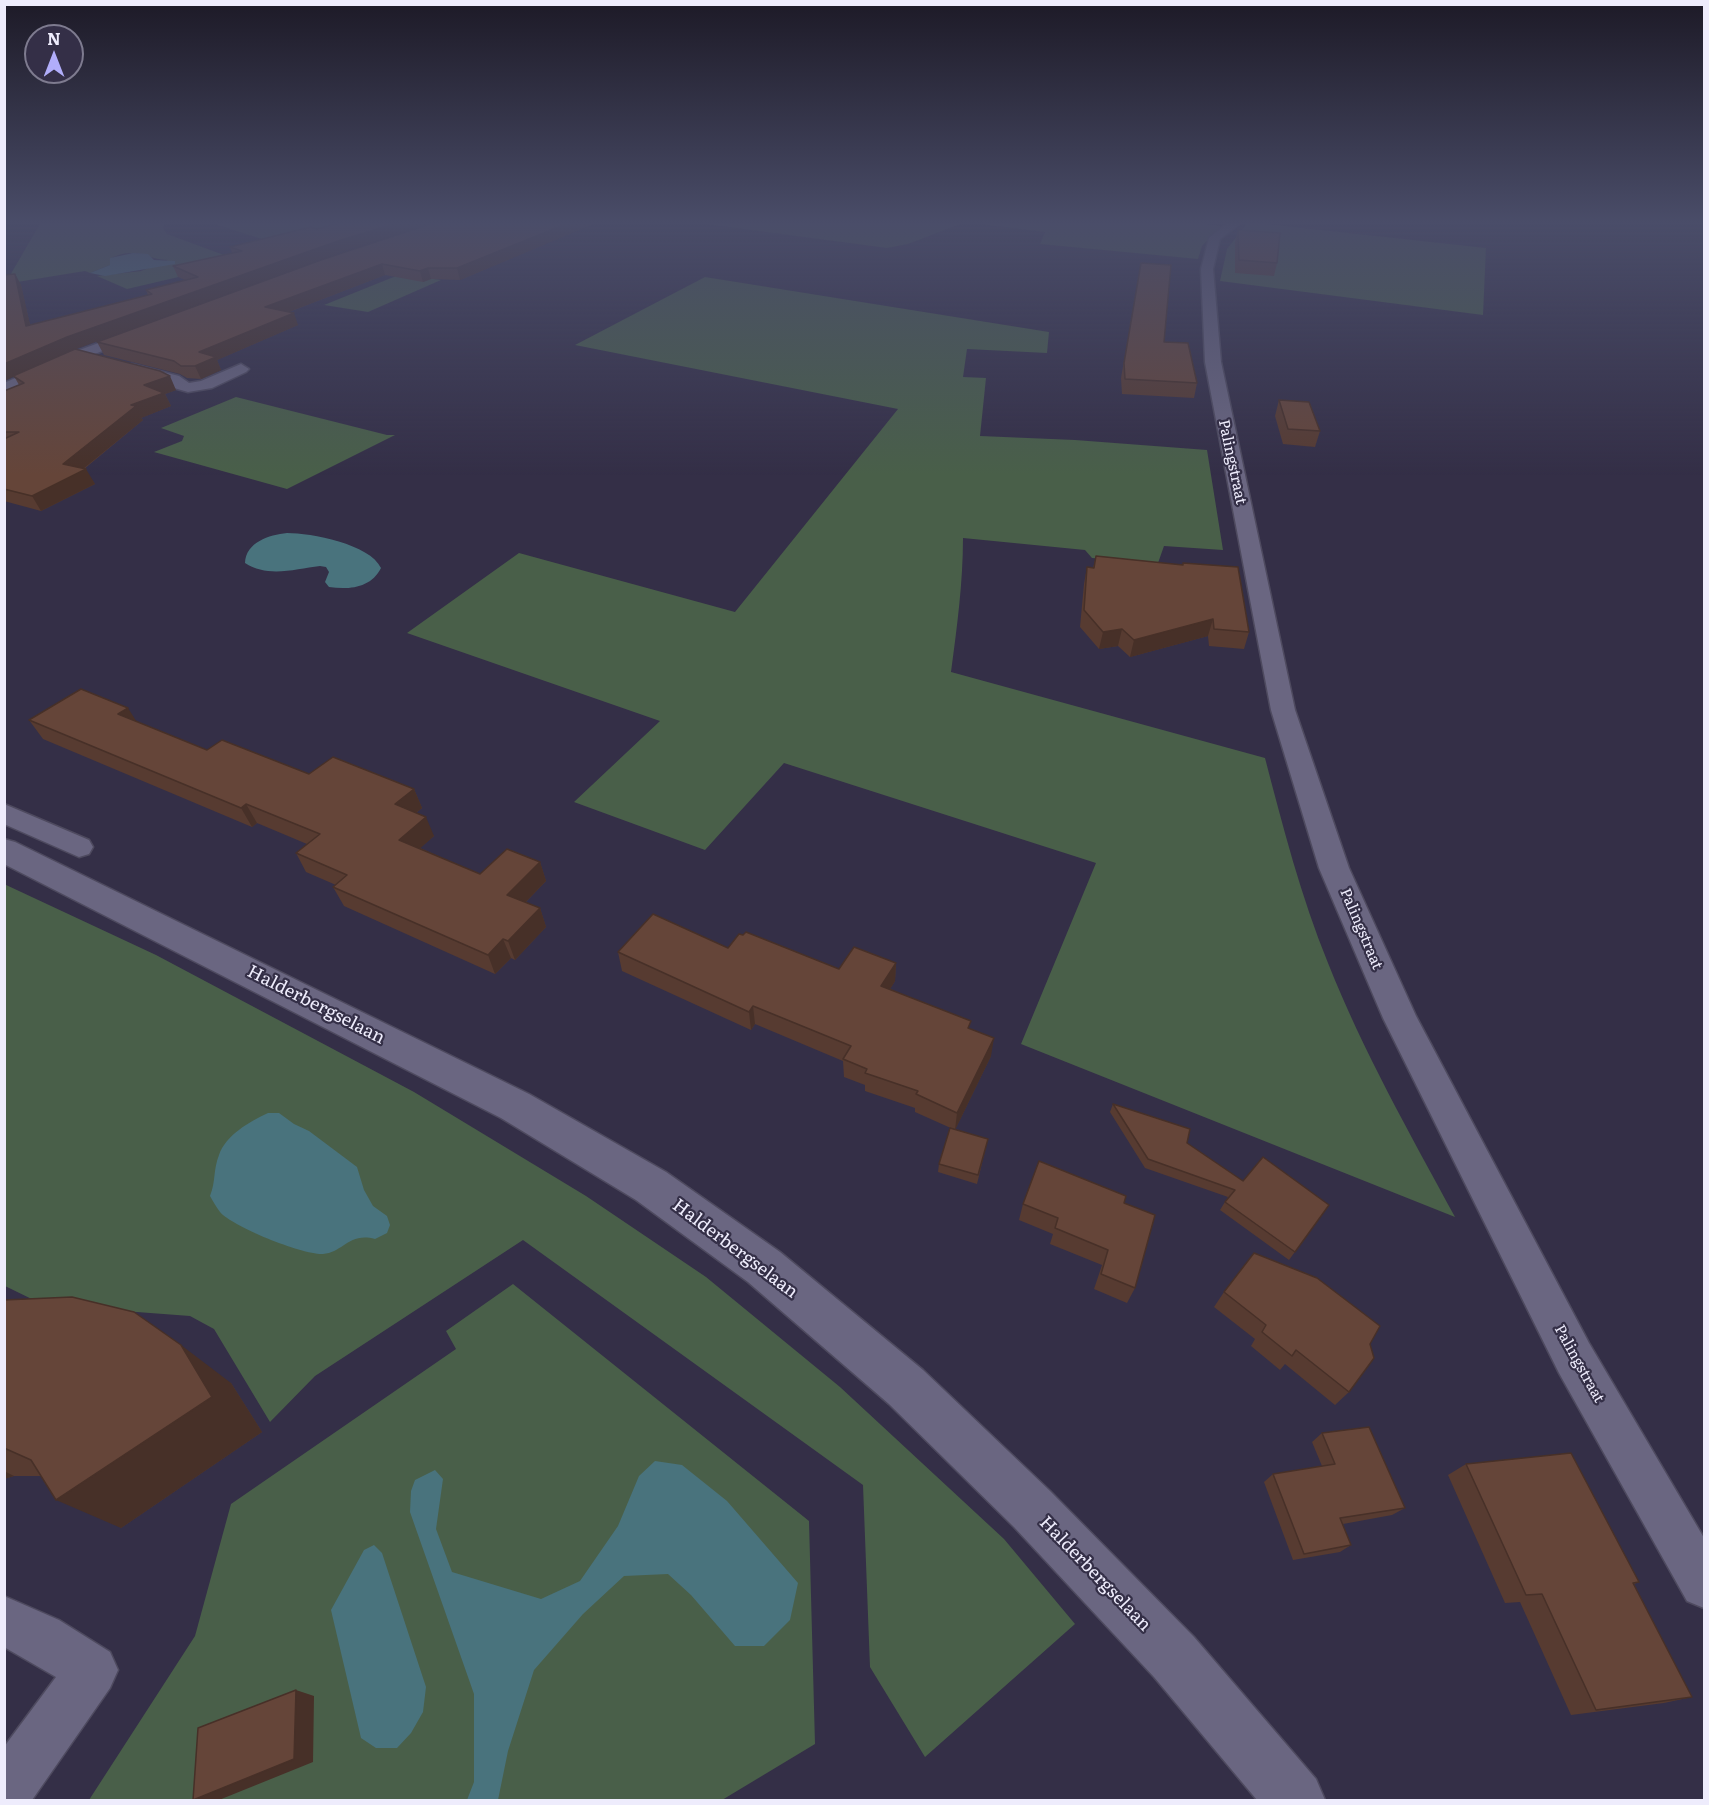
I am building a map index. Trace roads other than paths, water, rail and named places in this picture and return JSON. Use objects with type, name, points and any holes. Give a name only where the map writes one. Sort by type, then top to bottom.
[{"type":"main road","name":"Halderbergselaan","points":[[4,850],[46,869],[515,1106],[651,1186],[764,1267],[906,1387],[1032,1509],[1174,1657],[1295,1800]]},
{"type":"street","name":"Palingstraat","points":[[1209,306],[1213,362],[1222,415],[1283,710],[1335,868],[1400,1018],[1574,1358],[1704,1584]]},
{"type":"street","points":[[4,388],[79,355],[147,330]]},
{"type":"street","points":[[79,355],[173,379],[176,383],[197,388],[241,369]]},
{"type":"street","points":[[4,813],[79,847],[46,869]]},
{"type":"street","points":[[4,1621],[41,1638],[92,1670],[4,1794]]}]
